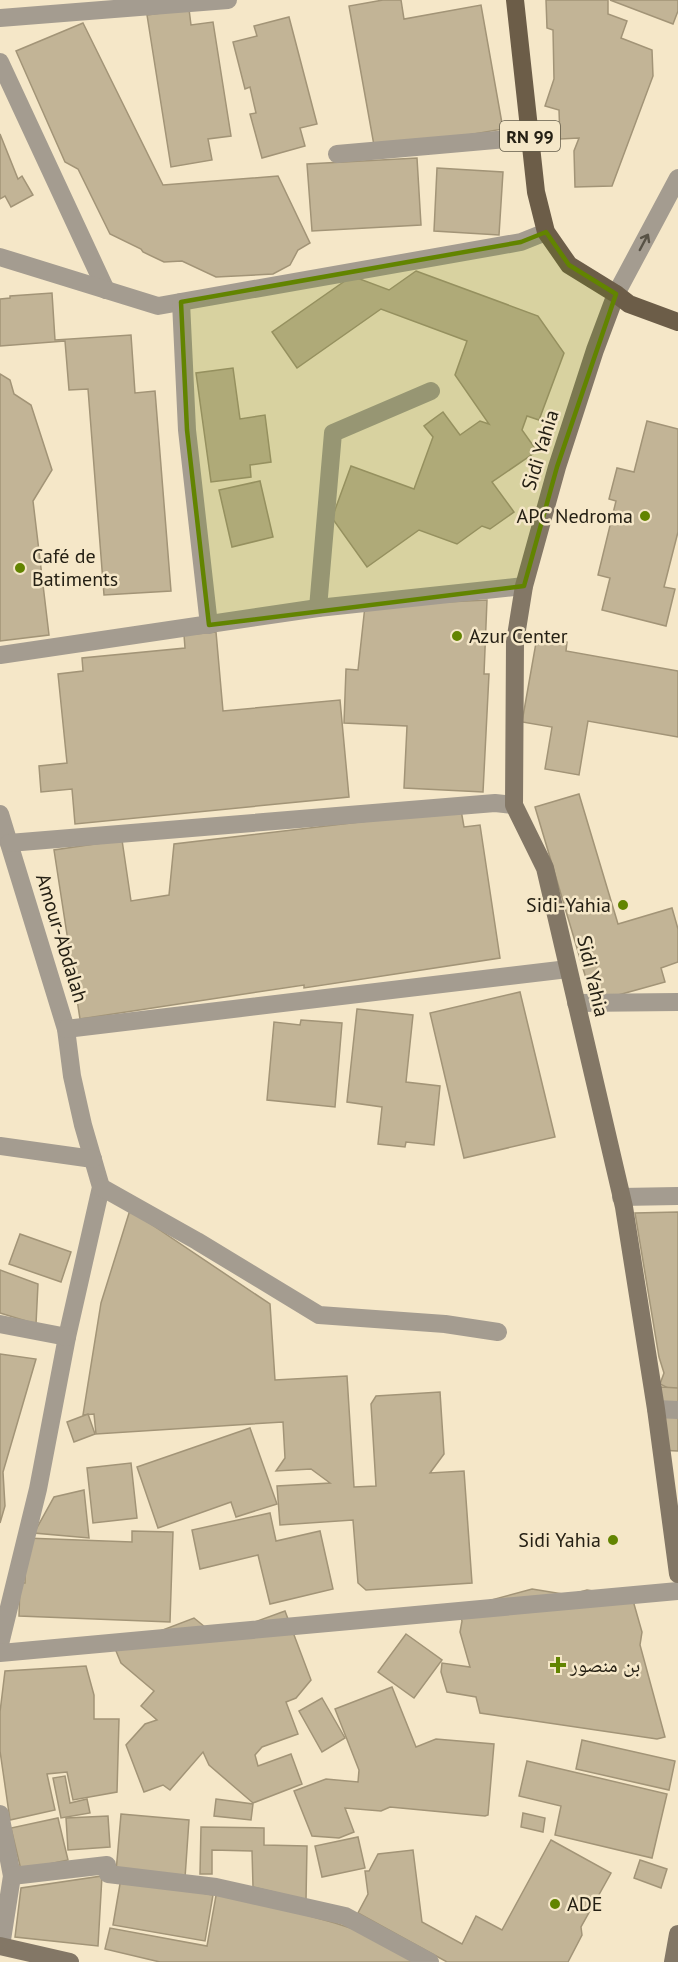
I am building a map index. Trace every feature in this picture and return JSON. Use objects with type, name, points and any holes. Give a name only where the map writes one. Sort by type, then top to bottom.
[{"type":"main road","name":"RN 99","points":[[515,0],[536,192],[546,232],[569,265],[628,304],[678,322]]},
{"type":"street","points":[[0,18],[228,0]]},
{"type":"street","points":[[0,62],[106,290]]},
{"type":"street","points":[[337,154],[530,137]]},
{"type":"street","points":[[616,294],[678,178]]},
{"type":"street","points":[[0,257],[158,306],[521,242],[546,232]]},
{"type":"street","name":"Sidi Yahia","points":[[616,294],[557,467],[524,586],[515,642],[514,805],[545,868],[621,1197],[656,1409],[678,1574]]},
{"type":"street","points":[[181,302],[187,430],[209,625]]},
{"type":"street","points":[[318,608],[333,433],[431,392]]},
{"type":"street","points":[[0,655],[318,608],[524,586]]},
{"type":"street","points":[[9,843],[495,803],[514,805]]},
{"type":"street","name":"Amour-Abdalah","points":[[0,814],[66,1029],[72,1076],[101,1187]]},
{"type":"street","points":[[66,1029],[568,969]]},
{"type":"street","points":[[576,1003],[678,1002]]},
{"type":"street","points":[[0,1146],[93,1159]]},
{"type":"street","points":[[0,1644],[38,1489],[67,1337],[101,1187],[197,1241],[319,1315],[445,1323],[498,1332]]},
{"type":"street","points":[[621,1197],[678,1196]]},
{"type":"street","points":[[0,1324],[67,1337]]},
{"type":"street","points":[[656,1409],[678,1410]]},
{"type":"street","points":[[0,1653],[678,1591]]},
{"type":"street","points":[[0,1814],[12,1876],[1,1946],[70,1962]]},
{"type":"street","points":[[12,1876],[106,1864],[108,1874],[216,1887],[345,1916],[429,1962]]},
{"type":"street","points":[[673,1962],[678,1934]]},
{"type":"highlighted area","points":[[546,232],[569,265],[616,294],[557,467],[524,586],[209,625],[187,430],[181,302],[521,242]]},
{"type":"building","points":[[383,0],[401,0],[404,19],[481,5],[503,129],[375,151],[349,6]]},
{"type":"building","points":[[546,0],[608,0],[608,14],[627,21],[621,38],[652,50],[653,76],[612,186],[575,187],[574,151],[579,138],[560,139],[559,110],[545,106],[554,79],[553,30],[547,28]]},
{"type":"building","points":[[610,0],[678,0],[678,11],[673,24]]},
{"type":"building","points":[[189,9],[191,25],[213,22],[231,136],[208,139],[212,160],[171,167],[147,15]]},
{"type":"building","points":[[289,17],[317,124],[300,128],[305,146],[262,158],[250,114],[256,113],[250,87],[245,89],[233,42],[257,36],[254,26]]},
{"type":"building","points":[[83,23],[163,185],[278,176],[310,243],[298,250],[290,265],[273,274],[216,277],[182,261],[164,262],[110,234],[78,169],[65,162],[16,51]]},
{"type":"building","points":[[0,134],[18,179],[22,176],[33,195],[11,207],[5,196],[0,199]]},
{"type":"building","points":[[417,158],[421,225],[312,231],[307,164]]},
{"type":"building","points":[[437,168],[503,172],[499,235],[434,231]]},
{"type":"building","points":[[416,271],[538,316],[564,353],[539,420],[527,416],[522,430],[537,451],[492,482],[514,512],[490,529],[482,526],[457,544],[419,530],[367,567],[332,518],[351,466],[414,489],[433,437],[424,426],[443,412],[460,435],[480,421],[489,424],[455,375],[467,341],[381,309],[297,368],[272,332],[352,276],[389,290]]},
{"type":"building","points":[[52,293],[55,340],[131,335],[135,393],[155,391],[171,591],[104,595],[88,389],[69,390],[65,341],[0,346],[0,299],[10,298],[10,296]]},
{"type":"building","points":[[233,368],[240,419],[265,415],[271,462],[250,465],[251,477],[211,482],[196,373]]},
{"type":"building","name":"Café de Batiments","points":[[0,374],[10,380],[14,394],[31,405],[52,470],[33,501],[49,635],[0,641]]},
{"type":"building","name":"APC Nedroma","points":[[647,421],[678,429],[678,532],[664,587],[675,589],[666,626],[602,610],[610,578],[598,575],[616,501],[609,499],[617,468],[634,472]]},
{"type":"building","points":[[260,481],[273,537],[232,547],[219,490]]},
{"type":"building","points":[[487,600],[484,674],[489,674],[483,792],[404,788],[407,726],[344,723],[346,669],[358,670],[365,606]]},
{"type":"building","points":[[216,632],[223,711],[340,700],[349,797],[75,824],[72,789],[41,792],[39,766],[67,763],[58,674],[83,671],[82,658],[185,648],[184,635]]},
{"type":"building","points":[[537,637],[567,642],[566,651],[678,671],[678,737],[588,721],[579,775],[545,769],[552,727],[522,722]]},
{"type":"building","points":[[579,794],[618,924],[672,908],[678,929],[678,962],[661,968],[665,982],[593,1002],[535,807]]},
{"type":"building","points":[[461,810],[464,827],[480,825],[500,958],[80,1019],[54,850],[122,840],[131,901],[169,895],[174,844]]},
{"type":"building","points":[[520,992],[555,1137],[464,1158],[430,1013]]},
{"type":"building","points":[[357,1009],[413,1015],[406,1082],[440,1086],[434,1145],[406,1142],[405,1147],[378,1144],[382,1107],[347,1102]]},
{"type":"building","points":[[301,1020],[342,1023],[335,1107],[267,1100],[274,1022],[300,1025]]},
{"type":"building","points":[[130,1210],[270,1304],[275,1380],[347,1376],[354,1487],[376,1486],[371,1404],[376,1396],[440,1392],[444,1454],[430,1473],[464,1471],[472,1583],[366,1590],[358,1583],[353,1520],[280,1525],[277,1486],[330,1483],[311,1469],[276,1471],[285,1458],[283,1422],[96,1434],[94,1414],[83,1415],[101,1303]]},
{"type":"building","points":[[678,1212],[678,1393],[660,1384],[664,1373],[659,1357],[635,1213]]},
{"type":"building","points":[[20,1234],[71,1252],[61,1282],[9,1264]]},
{"type":"building","points":[[0,1270],[38,1284],[36,1324],[0,1313]]},
{"type":"building","points":[[0,1354],[36,1359],[3,1472],[5,1506],[0,1523]]},
{"type":"building","points":[[661,1387],[678,1388],[678,1451],[657,1450]]},
{"type":"building","points":[[88,1414],[95,1434],[74,1442],[67,1422]]},
{"type":"building","points":[[250,1428],[277,1504],[236,1517],[231,1502],[158,1528],[137,1467]]},
{"type":"building","points":[[131,1463],[137,1518],[93,1523],[87,1468]]},
{"type":"building","points":[[84,1490],[89,1538],[34,1533],[54,1497]]},
{"type":"building","points":[[270,1513],[276,1541],[320,1531],[333,1589],[270,1604],[258,1555],[200,1569],[192,1530]]},
{"type":"building","points":[[132,1531],[173,1532],[170,1622],[19,1616],[20,1583],[25,1583],[26,1538],[132,1542]]},
{"type":"building","name":"بن منصور","points":[[532,1589],[569,1595],[587,1590],[632,1597],[642,1632],[640,1645],[665,1737],[657,1739],[480,1713],[476,1697],[447,1692],[441,1672],[442,1663],[470,1667],[460,1632],[462,1621],[458,1609]]},
{"type":"building","points":[[285,1611],[311,1680],[296,1698],[286,1702],[298,1734],[262,1747],[255,1755],[258,1766],[291,1754],[302,1784],[253,1803],[209,1765],[203,1752],[170,1790],[163,1785],[144,1792],[126,1745],[145,1724],[157,1720],[141,1706],[154,1691],[121,1663],[116,1651],[121,1646],[194,1618],[216,1636]]},
{"type":"building","points":[[406,1634],[442,1660],[414,1698],[378,1672]]},
{"type":"building","points":[[86,1666],[94,1695],[94,1719],[119,1719],[117,1792],[73,1800],[67,1772],[47,1774],[55,1810],[10,1820],[0,1751],[0,1712],[5,1671]]},
{"type":"building","points":[[392,1687],[416,1747],[436,1739],[494,1744],[488,1815],[390,1807],[381,1811],[345,1808],[354,1832],[339,1838],[312,1836],[294,1791],[326,1779],[358,1782],[359,1770],[335,1709]]},
{"type":"building","points":[[322,1698],[345,1738],[322,1752],[299,1711]]},
{"type":"building","points":[[582,1740],[675,1761],[669,1790],[576,1769]]},
{"type":"building","points":[[527,1761],[667,1794],[652,1858],[555,1835],[561,1806],[519,1796]]},
{"type":"building","points":[[65,1776],[70,1803],[87,1799],[90,1813],[61,1818],[53,1778]]},
{"type":"building","points":[[216,1799],[253,1804],[251,1820],[214,1816]]},
{"type":"building","points":[[523,1813],[545,1818],[543,1832],[521,1827]]},
{"type":"building","points":[[121,1814],[189,1820],[185,1878],[116,1872]]},
{"type":"building","points":[[108,1816],[110,1847],[68,1850],[66,1818]]},
{"type":"building","points":[[58,1818],[68,1860],[21,1870],[11,1828]]},
{"type":"building","points":[[201,1827],[264,1828],[264,1845],[307,1846],[306,1900],[253,1887],[252,1851],[212,1850],[212,1874],[200,1874]]},
{"type":"building","points":[[358,1837],[365,1868],[322,1877],[315,1846]]},
{"type":"building","name":"ADE","points":[[551,1840],[611,1873],[581,1927],[582,1935],[568,1962],[447,1962],[358,1913],[368,1894],[365,1871],[369,1871],[378,1854],[413,1850],[422,1922],[462,1944],[476,1916],[502,1930]]},
{"type":"building","points":[[640,1860],[667,1869],[661,1888],[634,1878]]},
{"type":"building","points":[[102,1876],[98,1946],[15,1937],[21,1888]]},
{"type":"building","points":[[121,1878],[213,1895],[205,1941],[113,1925]]},
{"type":"building","points":[[217,1890],[372,1935],[418,1962],[160,1962],[105,1949],[110,1928],[207,1946]]},
{"type":"place","name":"APC Nedroma","points":[[645,516]]},
{"type":"place","name":"Café de Batiments","points":[[20,568]]},
{"type":"place","name":"Azur Center","points":[[457,636]]},
{"type":"place","name":"Sidi-Yahia","points":[[623,905]]},
{"type":"place","name":"Sidi Yahia","points":[[613,1540]]},
{"type":"place","name":"بن منصور","points":[[558,1665]]},
{"type":"place","name":"ADE","points":[[555,1904]]}]
